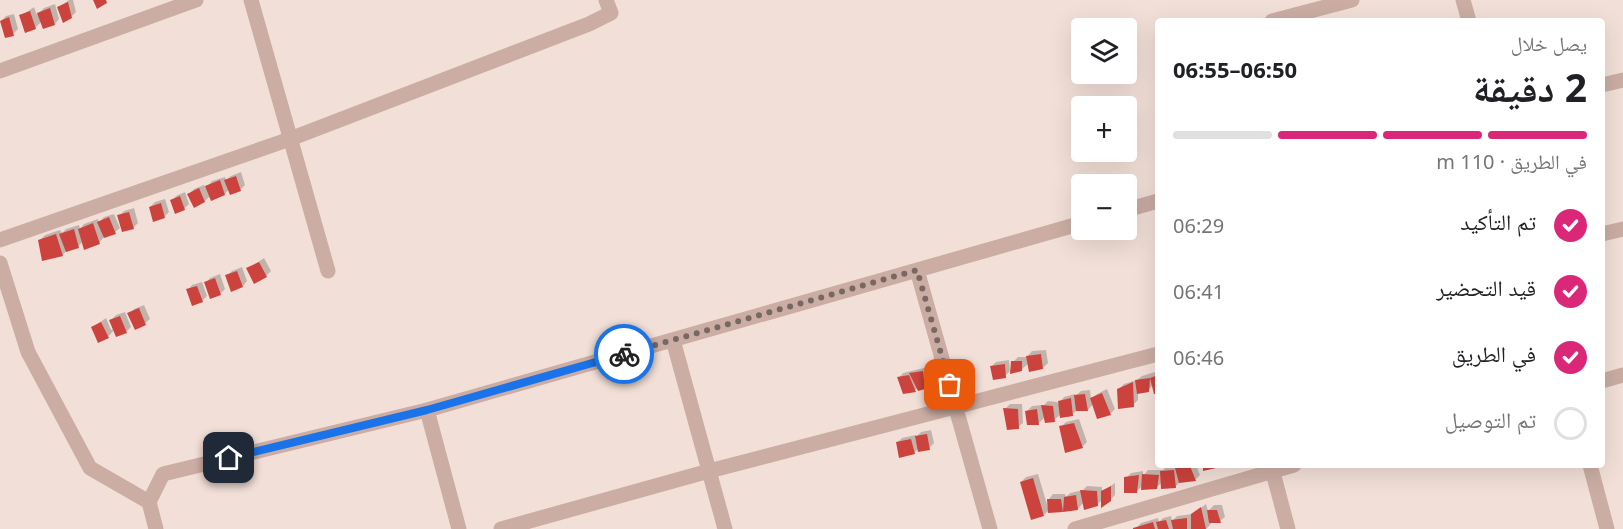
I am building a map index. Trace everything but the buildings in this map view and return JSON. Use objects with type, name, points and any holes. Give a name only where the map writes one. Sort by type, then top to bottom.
[{"type":"street","points":[[0,71],[196,0]]},
{"type":"street","points":[[251,0],[328,271]]},
{"type":"street","points":[[0,240],[290,139],[589,24],[611,13],[606,0]]},
{"type":"street","points":[[1283,18],[1352,0]]},
{"type":"street","points":[[1463,0],[1468,18]]},
{"type":"street","points":[[1605,84],[1623,80]]},
{"type":"street","points":[[1137,207],[1155,202]]},
{"type":"street","points":[[156,529],[149,502],[164,474],[427,410],[1071,226]]},
{"type":"street","points":[[1605,233],[1623,228]]},
{"type":"street","points":[[1,267],[28,352],[90,468],[149,502]]},
{"type":"street","points":[[917,270],[990,529]]},
{"type":"street","points":[[673,340],[725,529]]},
{"type":"street","points":[[501,529],[709,471],[1155,355]]},
{"type":"street","points":[[1605,380],[1623,375]]},
{"type":"street","points":[[427,410],[459,529]]},
{"type":"street","points":[[1075,529],[1271,468],[1288,529]]},
{"type":"street","points":[[1591,468],[1607,529]]},
{"type":"way so far","points":[[624,354],[917,270],[950,385]]},
{"type":"route","points":[[229,458],[427,410],[624,354]]}]
